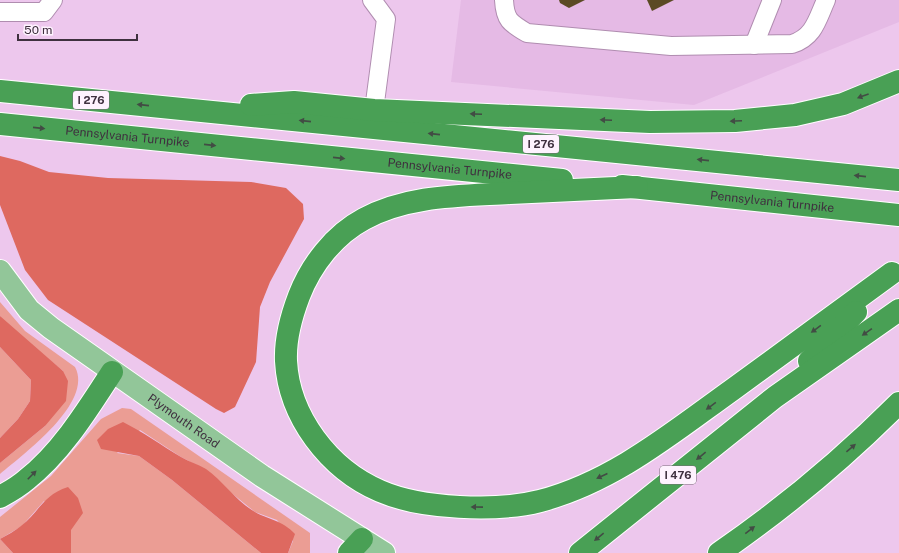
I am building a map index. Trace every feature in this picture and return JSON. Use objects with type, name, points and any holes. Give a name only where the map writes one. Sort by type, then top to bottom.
[{"type":"highway","points":[[182,109],[294,102],[374,110],[650,122],[736,121],[795,115],[843,104],[899,81]]},
{"type":"highway","name":"I 276","points":[[0,90],[899,180]]},
{"type":"highway","name":"Pennsylvania Turnpike","points":[[0,124],[637,187],[899,215]]},
{"type":"highway","points":[[637,187],[457,196],[422,200],[399,206],[365,218],[338,237],[318,263],[302,288],[289,329],[287,348],[286,362],[294,398],[302,418],[320,446],[335,462],[351,474],[379,491],[413,501],[435,504],[491,507],[538,501],[604,476],[653,448],[896,269]]},
{"type":"highway","name":"I 476","points":[[580,553],[776,397],[896,269]]},
{"type":"highway","points":[[776,397],[899,310]]},
{"type":"highway","points":[[0,497],[26,480],[48,458],[82,418],[112,372]]},
{"type":"highway","points":[[719,553],[812,482],[866,436],[899,403]]},
{"type":"main road","name":"Plymouth Road","points":[[0,270],[29,310],[112,372],[262,476],[356,546],[384,553]]},
{"type":"lane","points":[[0,12],[44,12],[53,0]]},
{"type":"lane","points":[[372,0],[386,19],[374,110]]},
{"type":"lane","points":[[504,0],[505,13],[514,25],[527,33],[671,46],[792,44],[803,40],[811,32],[826,0]]},
{"type":"lane","points":[[754,45],[772,0]]},
{"type":"shaded area","points":[[461,0],[899,0],[899,22],[694,105],[451,82]]},
{"type":"shaded area","points":[[0,156],[20,161],[49,172],[108,178],[251,182],[286,188],[303,204],[304,219],[270,282],[260,307],[256,362],[235,407],[224,413],[216,409],[48,300],[25,270],[0,205]]},
{"type":"shaded area","points":[[0,302],[25,331],[75,367],[78,381],[75,396],[66,411],[54,426],[25,454],[0,474],[0,463],[45,426],[63,371],[4,322],[0,316]]},
{"type":"shaded area","points":[[0,316],[63,371],[68,381],[66,401],[45,426],[0,463],[0,438],[18,419],[30,401],[31,380],[0,347]]},
{"type":"shaded area","points":[[0,347],[31,380],[30,401],[18,419],[0,438]]},
{"type":"shaded area","points":[[122,408],[131,409],[310,533],[310,553],[288,553],[293,541],[277,520],[255,512],[206,470],[181,457],[140,430],[117,453],[139,456],[172,480],[261,553],[71,553],[71,530],[44,501],[22,526],[0,539],[0,517],[51,476],[101,419]]},
{"type":"shaded area","points":[[123,422],[184,459],[206,469],[236,497],[255,512],[290,529],[295,534],[288,553],[261,553],[172,480],[139,456],[101,449],[97,440],[108,429]]},
{"type":"shaded area","points":[[68,487],[78,498],[83,513],[71,530],[71,553],[13,553],[0,539],[21,526],[53,494]]},
{"type":"shaded area","points":[[0,539],[13,553],[0,553]]},
{"type":"building","points":[[559,0],[585,0],[569,8],[560,3]]},
{"type":"building","points":[[647,0],[674,0],[652,11]]}]
